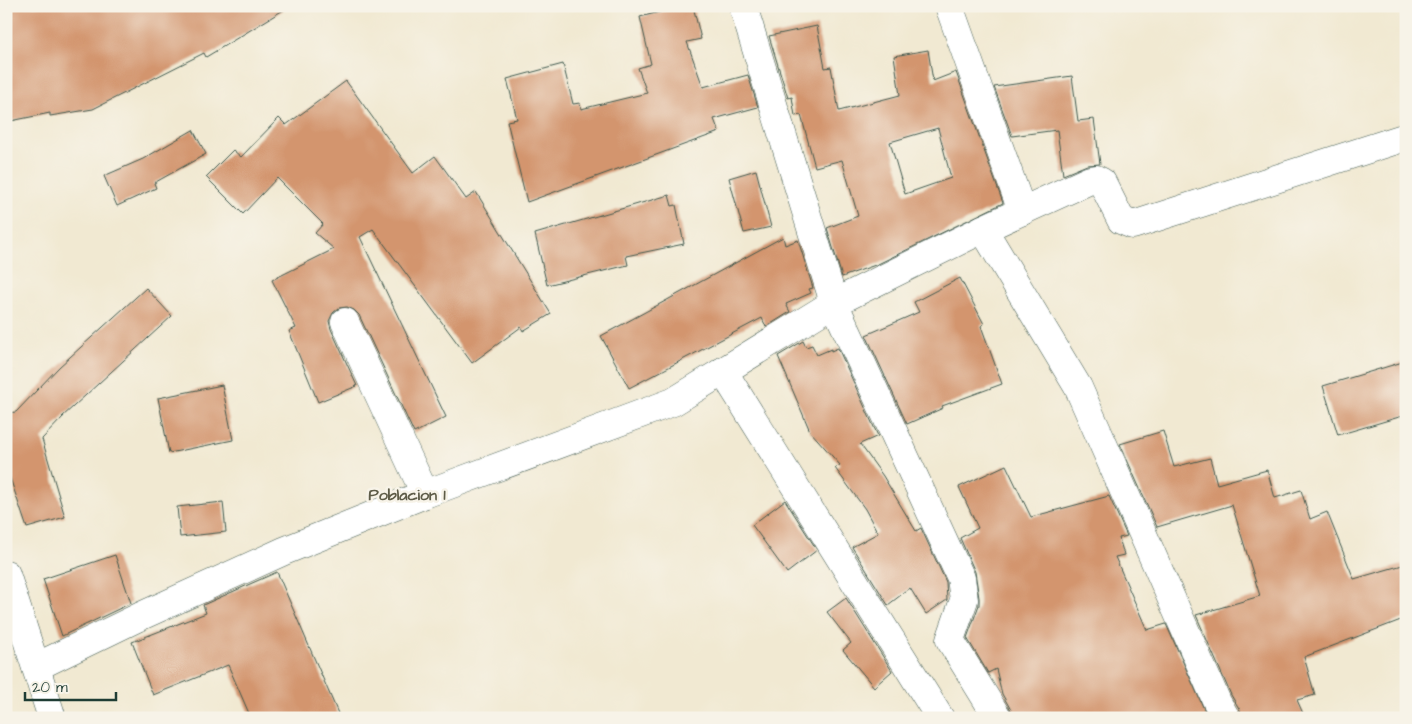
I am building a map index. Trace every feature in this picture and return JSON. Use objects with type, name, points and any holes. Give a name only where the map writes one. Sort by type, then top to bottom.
[{"type":"street","points":[[743,6],[834,303],[961,578],[964,600],[950,640],[998,718]]},
{"type":"street","points":[[949,6],[1022,211]]},
{"type":"street","points":[[36,667],[141,616],[284,551],[425,494],[674,402],[834,303],[983,229],[1090,180],[1096,179],[1102,182],[1121,220],[1133,225],[1406,137]]},
{"type":"street","points":[[983,229],[1078,387],[1217,702],[1226,718]]},
{"type":"street","points":[[345,322],[425,494]]},
{"type":"street","points":[[723,372],[940,718]]},
{"type":"street","points":[[6,574],[52,718]]},
{"type":"building","points":[[6,6],[290,6],[206,57],[204,53],[93,109],[50,116],[50,113],[6,122]]},
{"type":"building","points":[[683,6],[693,6],[701,39],[687,42],[703,87],[748,75],[758,107],[714,119],[719,132],[527,202],[507,121],[517,119],[507,79],[563,64],[573,104],[580,103],[581,109],[647,93],[638,68],[651,64],[640,17]]},
{"type":"building","points":[[817,26],[825,68],[831,67],[839,111],[900,95],[894,56],[928,50],[933,81],[956,72],[1003,203],[878,264],[842,277],[827,228],[858,216],[842,160],[815,167],[801,115],[795,116],[792,97],[788,98],[769,36]],"holes":[[[938,128],[951,178],[905,194],[890,142]]]},
{"type":"building","points":[[1072,76],[1078,121],[1094,119],[1100,164],[1087,165],[1063,175],[1057,130],[1012,136],[994,87]]},
{"type":"building","points":[[346,81],[413,173],[435,156],[466,199],[476,192],[551,314],[523,331],[521,327],[472,363],[373,229],[360,237],[446,417],[414,433],[359,315],[347,307],[339,308],[333,313],[329,321],[357,386],[318,402],[289,331],[296,328],[272,280],[334,249],[315,233],[323,224],[277,178],[243,214],[206,177],[233,150],[241,157],[279,118],[286,125]]},
{"type":"building","points":[[193,130],[206,154],[154,183],[156,188],[117,206],[104,176],[143,159]]},
{"type":"building","points":[[756,170],[771,227],[744,233],[729,178]]},
{"type":"building","points":[[669,195],[672,206],[676,205],[684,244],[626,256],[628,265],[547,285],[535,234]]},
{"type":"building","points":[[783,237],[785,245],[798,240],[813,288],[809,289],[811,293],[786,304],[790,312],[766,327],[762,318],[629,388],[601,336]]},
{"type":"building","points":[[960,278],[984,324],[981,326],[1002,384],[942,406],[943,408],[907,424],[866,335],[919,312],[914,302]]},
{"type":"building","points":[[146,288],[172,316],[62,417],[64,416],[42,439],[65,517],[27,528],[6,466],[6,413],[16,412],[59,367]]},
{"type":"building","points":[[803,341],[806,347],[812,345],[817,355],[838,348],[878,436],[860,444],[883,476],[916,531],[921,528],[946,582],[947,600],[926,614],[910,588],[888,605],[852,547],[878,533],[865,509],[835,468],[840,465],[810,431],[778,356]]},
{"type":"building","points":[[1406,361],[1406,415],[1338,435],[1323,386]]},
{"type":"building","points":[[222,385],[233,440],[169,453],[158,398]]},
{"type":"building","points":[[1163,431],[1174,467],[1210,458],[1217,484],[1267,470],[1275,498],[1301,490],[1310,519],[1327,512],[1354,579],[1406,564],[1406,618],[1304,657],[1315,695],[1297,700],[1305,718],[1242,718],[1196,615],[1260,596],[1232,505],[1157,527],[1120,444]]},
{"type":"building","points":[[1006,465],[1031,517],[1109,496],[1127,536],[1119,538],[1124,555],[1115,557],[1147,630],[1166,624],[1208,718],[1014,718],[1002,694],[996,669],[988,673],[967,638],[979,605],[979,598],[975,572],[960,538],[978,528],[959,487]]},
{"type":"building","points":[[785,500],[817,550],[787,573],[752,525]]},
{"type":"building","points":[[223,502],[226,532],[180,537],[177,507]]},
{"type":"building","points":[[115,555],[131,603],[62,636],[43,579]]},
{"type":"building","points":[[277,572],[340,718],[251,718],[228,665],[153,695],[132,642],[206,613],[203,605]]},
{"type":"building","points":[[846,598],[892,671],[874,687],[843,650],[851,643],[827,612]]},
{"type":"district","name":"Poblacion 1","points":[[407,494]]}]
